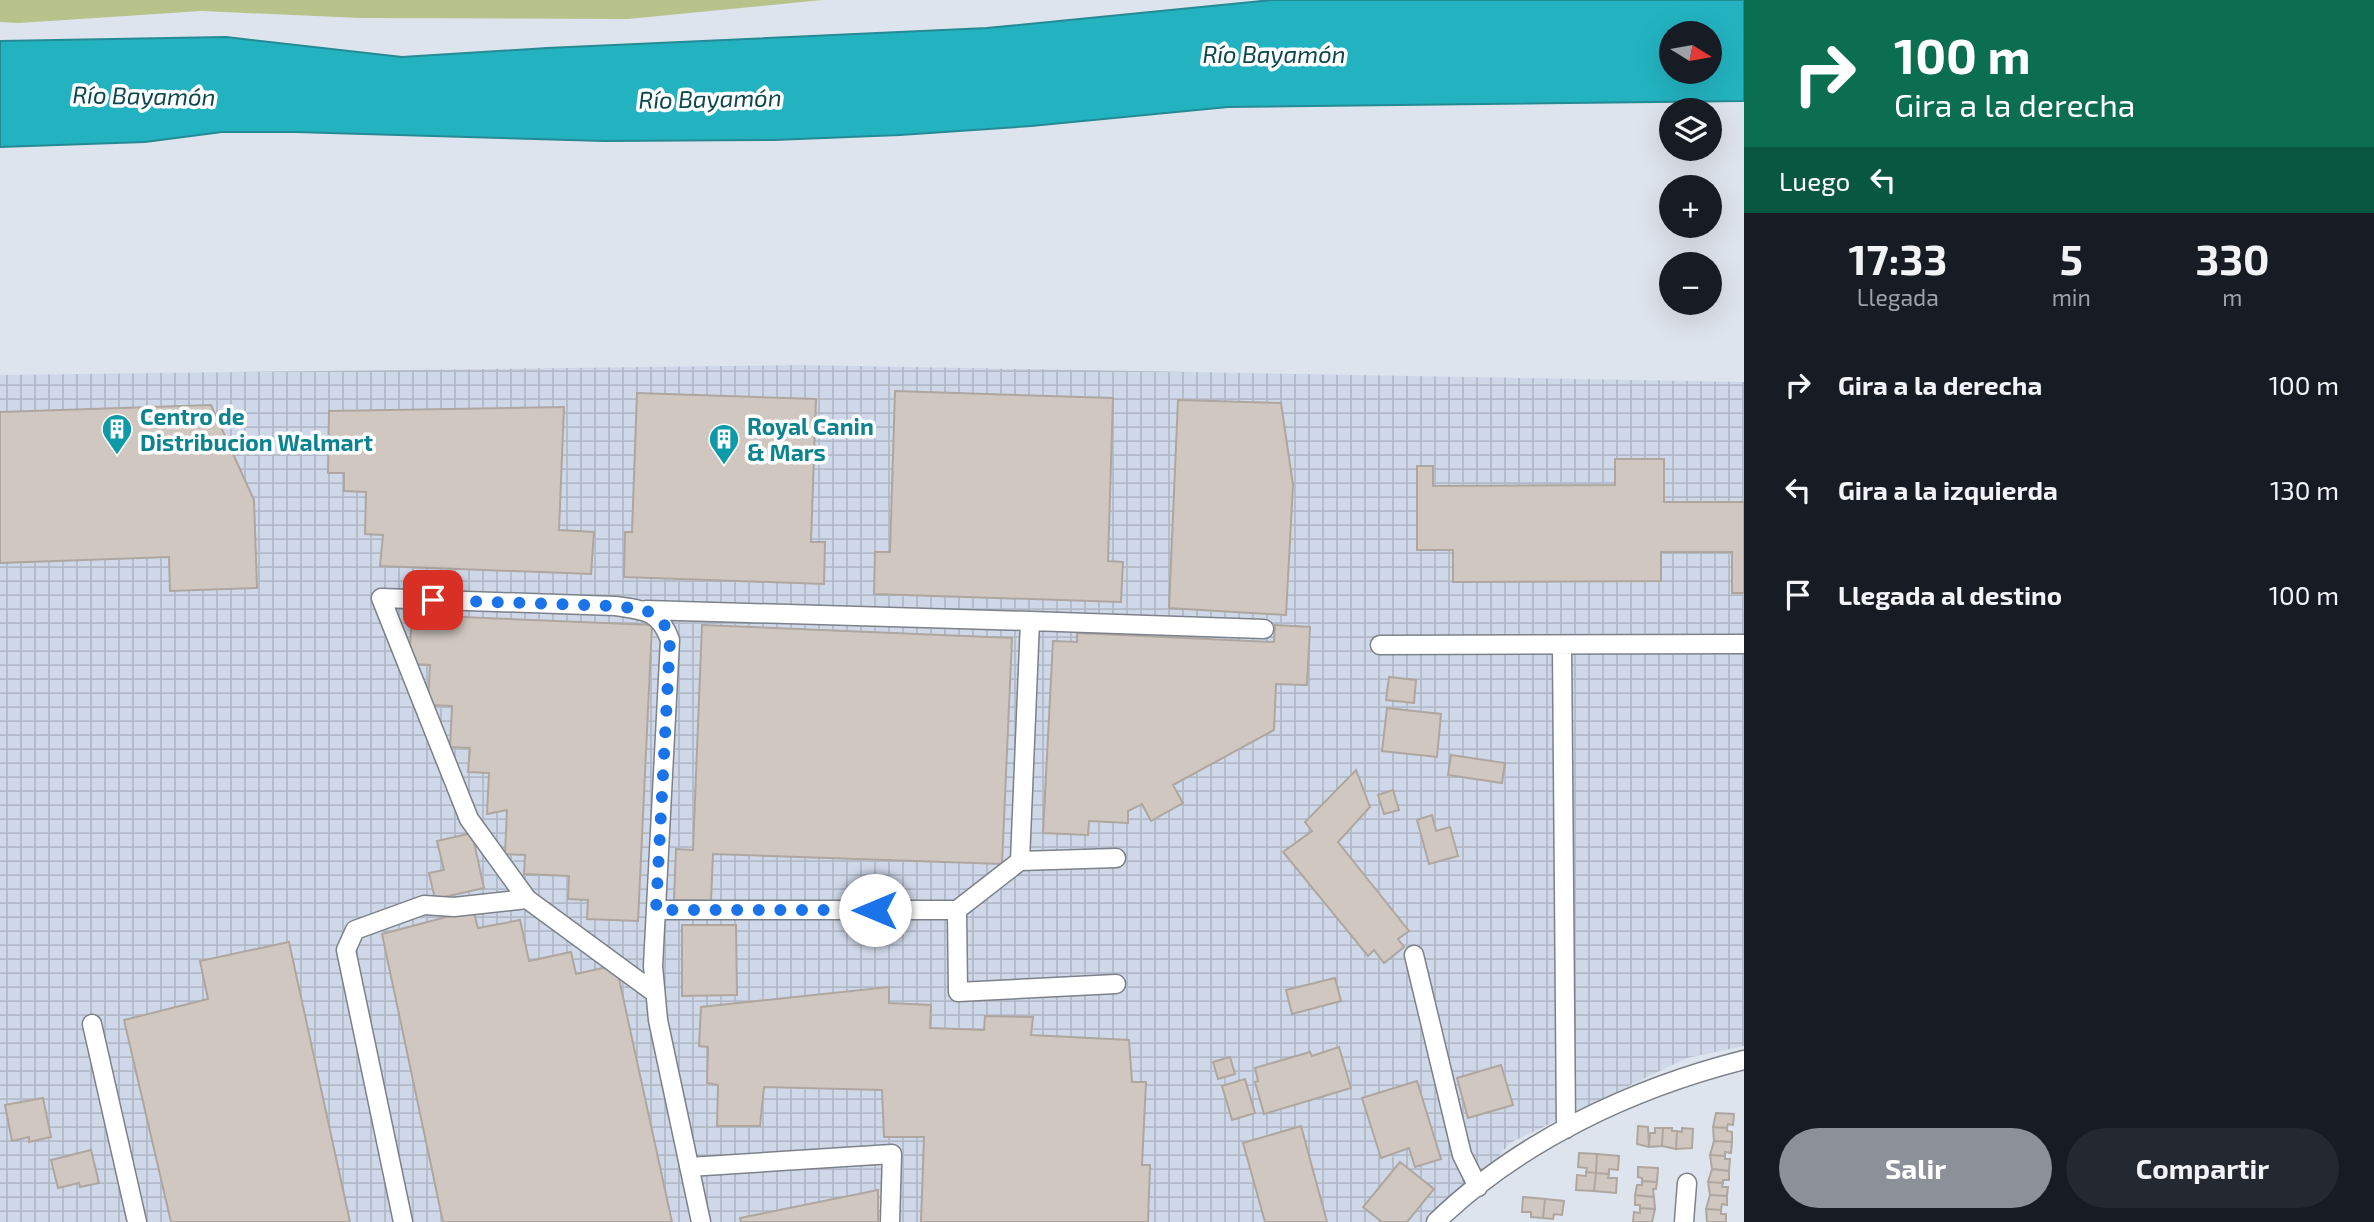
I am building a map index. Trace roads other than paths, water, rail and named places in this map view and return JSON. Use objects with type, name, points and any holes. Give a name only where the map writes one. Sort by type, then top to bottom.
[{"type":"street","points":[[655,993],[527,899],[468,819],[381,598],[615,606],[646,610],[1264,629]]},
{"type":"street","points":[[646,610],[664,624],[670,640],[653,966],[655,993],[658,1020],[701,1222]]},
{"type":"street","points":[[1020,860],[1030,621]]},
{"type":"street","points":[[1380,645],[1744,643]]},
{"type":"street","points":[[1562,646],[1566,1129]]},
{"type":"street","points":[[656,910],[957,910],[1020,860],[1116,858]]},
{"type":"street","points":[[403,1222],[346,950],[355,930],[424,905],[454,907],[527,899]]},
{"type":"street","points":[[957,910],[958,992],[1115,984]]},
{"type":"street","points":[[1414,955],[1462,1155],[1478,1186]]},
{"type":"street","points":[[92,1024],[137,1222]]},
{"type":"street","points":[[1436,1222],[1510,1163],[1566,1129],[1657,1085],[1744,1060]]},
{"type":"street","points":[[689,1167],[892,1154],[891,1222]]},
{"type":"street","points":[[1684,1222],[1686,1183]]},
{"type":"water","name":"Río Bayamón","points":[[1272,0],[1744,0],[1744,101],[1722,101],[1722,98],[1659,98],[1659,102],[1228,107],[1031,126],[774,140],[604,141],[222,132],[145,142],[0,147],[0,41],[226,37],[402,57],[987,28]]},
{"type":"place","name":"Centro de Distribucion Walmart","points":[[117,456]]},
{"type":"place","name":"Royal Canin & Mars","points":[[724,466]]}]
